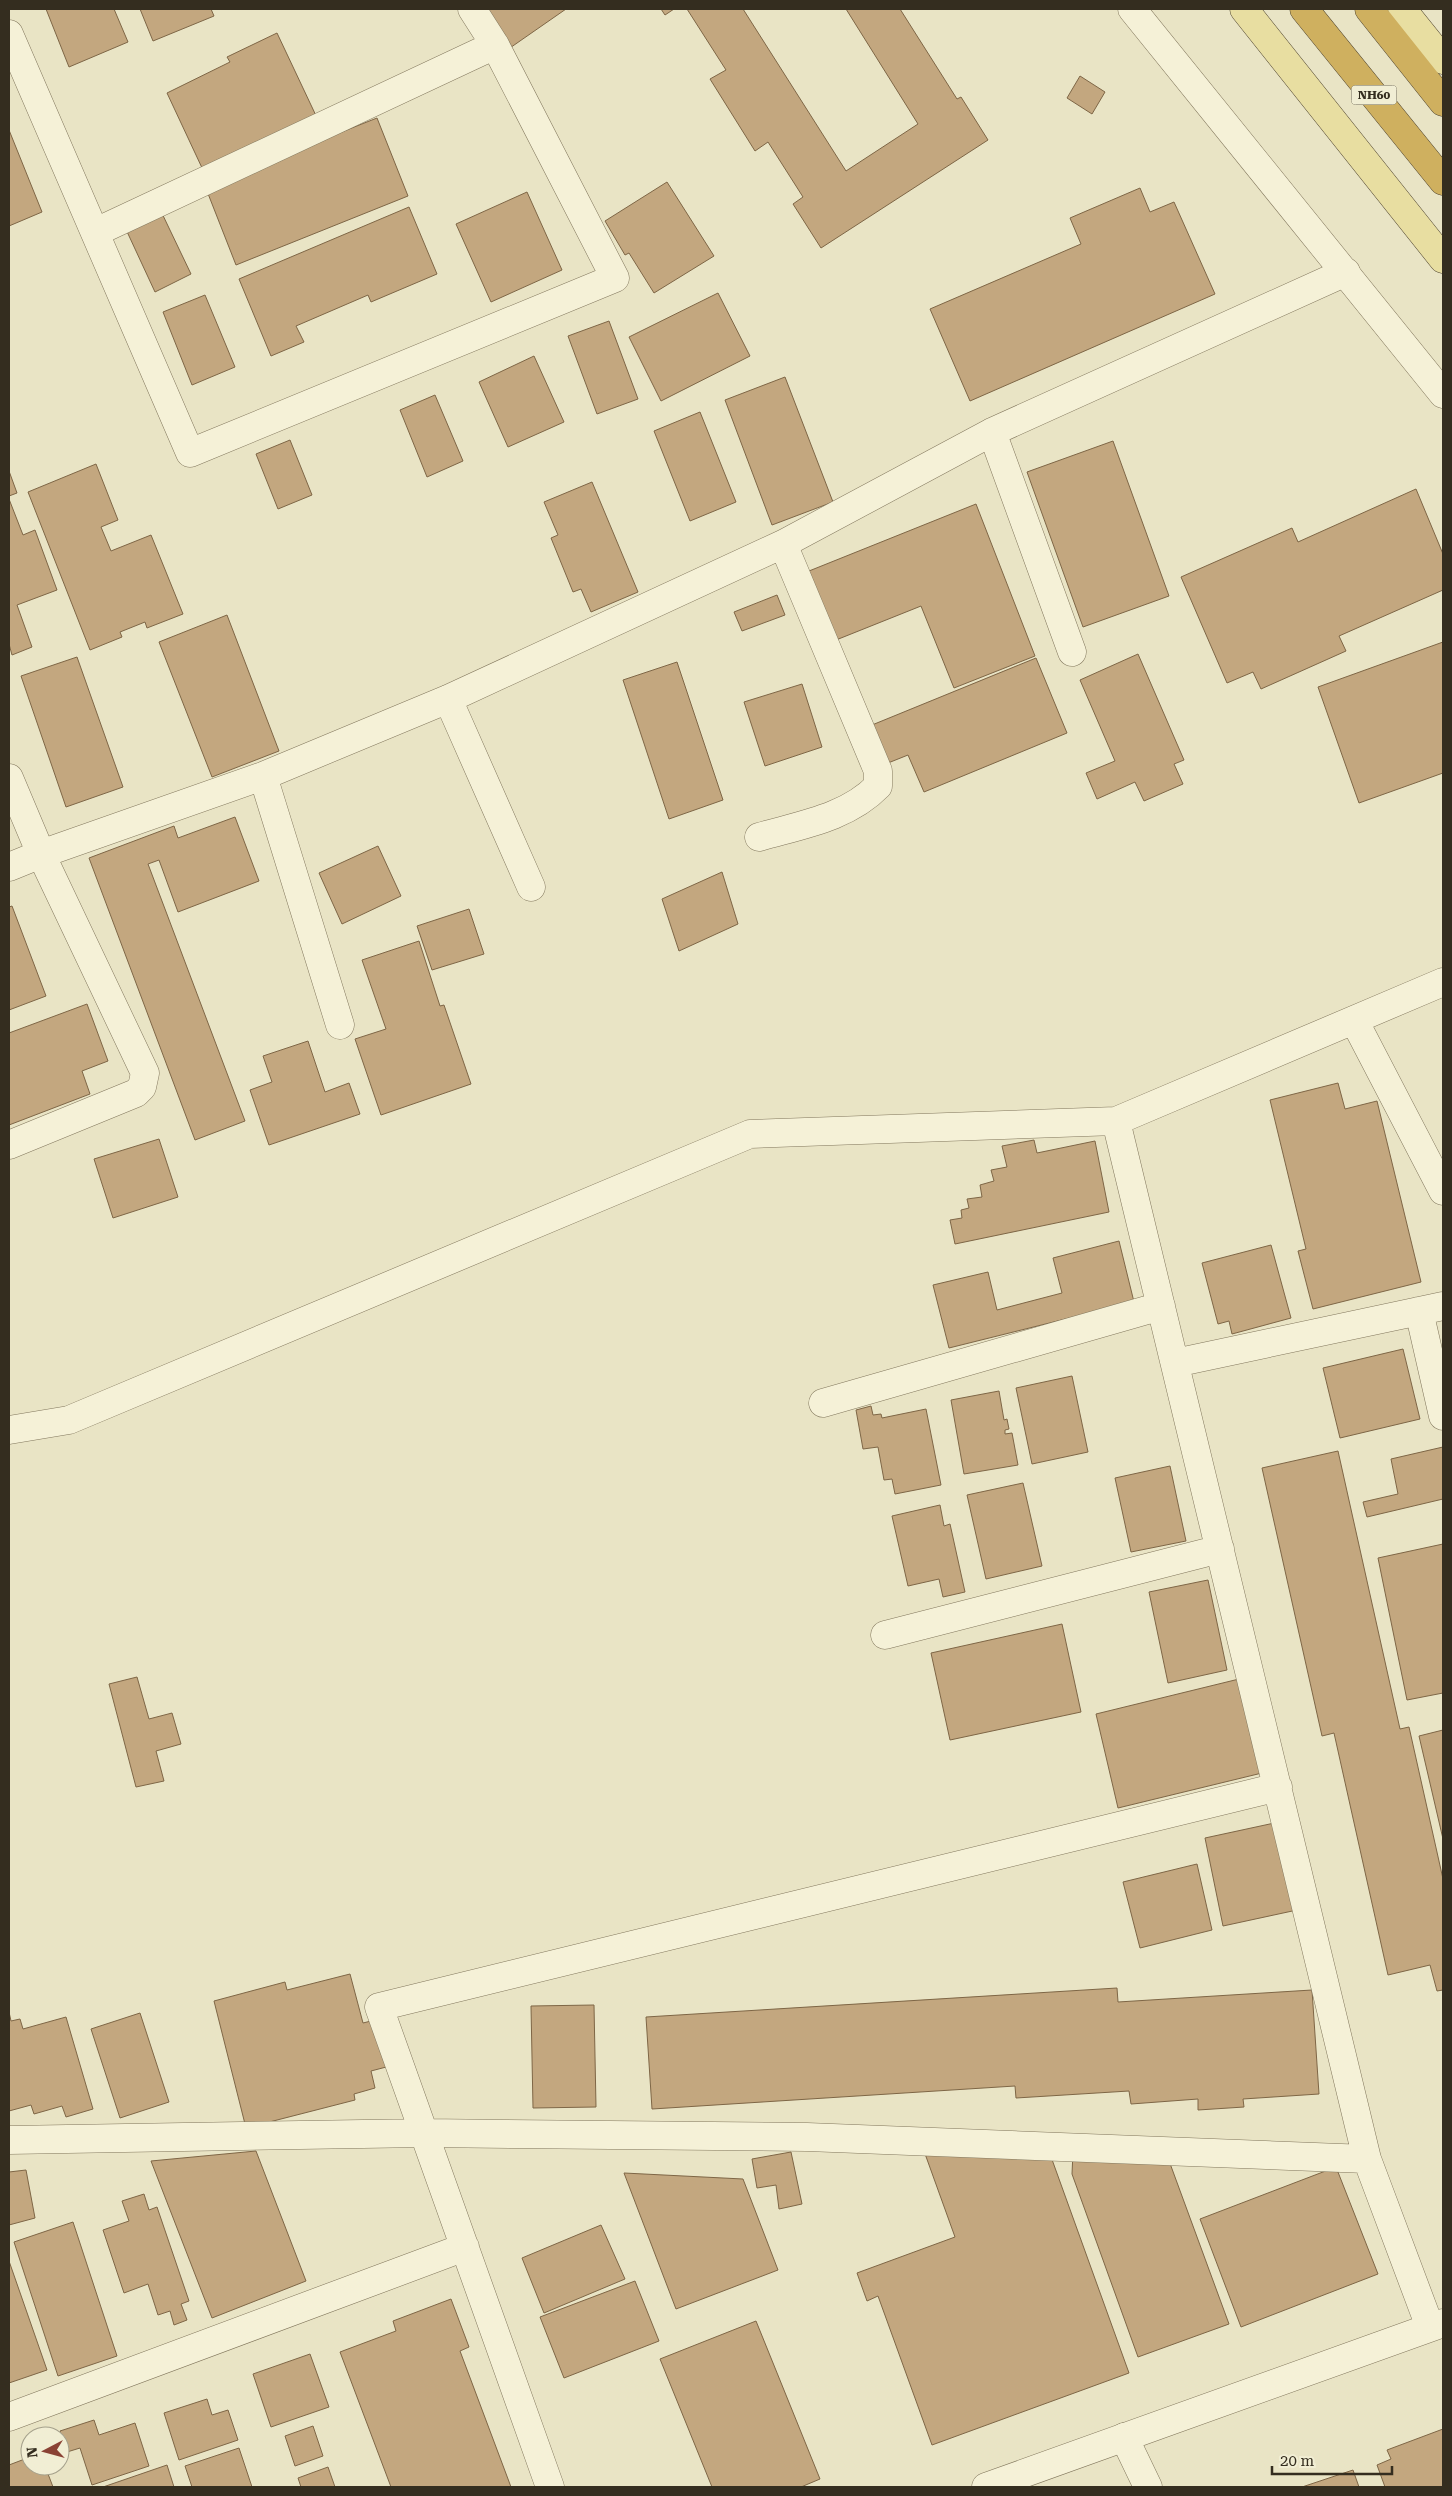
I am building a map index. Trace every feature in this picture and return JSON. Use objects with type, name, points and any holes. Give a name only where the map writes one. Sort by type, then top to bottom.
[{"type":"highway","name":"NH60","points":[[1304,9],[1443,181]]},
{"type":"highway","points":[[1369,9],[1443,102]]},
{"type":"main road","points":[[1244,9],[1443,259]]},
{"type":"main road","points":[[1402,9],[1443,60]]},
{"type":"street","points":[[9,34],[190,453],[615,278],[495,45],[472,9]]},
{"type":"street","points":[[1132,9],[1443,394]]},
{"type":"street","points":[[96,232],[495,45]]},
{"type":"street","points":[[9,867],[263,776],[448,699],[783,544],[992,432],[1346,272]]},
{"type":"street","points":[[992,432],[1072,652]]},
{"type":"street","points":[[759,837],[843,812],[866,799],[878,786],[878,771],[783,544]]},
{"type":"street","points":[[448,699],[530,887]]},
{"type":"street","points":[[263,776],[340,1025]]},
{"type":"street","points":[[9,778],[42,854],[145,1074],[142,1087],[136,1093],[9,1145]]},
{"type":"street","points":[[9,1430],[70,1420],[750,1134],[1116,1121],[1443,982]]},
{"type":"street","points":[[1354,1020],[1443,1191]]},
{"type":"street","points":[[986,2487],[1436,2325],[1367,2159],[1116,1121]]},
{"type":"street","points":[[823,1404],[1161,1306]]},
{"type":"street","points":[[1175,1363],[1431,1308],[1443,1416]]},
{"type":"street","points":[[885,1635],[1220,1549]]},
{"type":"street","points":[[550,2487],[379,2007],[1278,1787]]},
{"type":"street","points":[[9,2140],[424,2133],[807,2137],[1367,2159]]},
{"type":"street","points":[[9,2417],[465,2247]]},
{"type":"street","points":[[1124,2437],[1148,2487]]},
{"type":"building","points":[[46,9],[114,9],[128,42],[69,67]]},
{"type":"building","points":[[140,9],[211,9],[214,16],[153,41]]},
{"type":"building","points":[[479,9],[566,9],[507,50]]},
{"type":"building","points":[[661,9],[674,9],[665,15]]},
{"type":"building","points":[[687,9],[743,9],[846,171],[918,124],[846,9],[900,9],[957,99],[961,97],[988,140],[821,248],[793,204],[803,197],[768,142],[755,151],[710,79],[726,70]]},
{"type":"building","points":[[277,33],[319,122],[203,170],[167,93],[230,62],[227,57]]},
{"type":"building","points":[[1080,76],[1105,92],[1092,114],[1067,98]]},
{"type":"building","points":[[377,118],[408,196],[236,265],[205,186]]},
{"type":"building","points":[[9,130],[42,212],[9,226]]},
{"type":"building","points":[[667,182],[714,256],[654,293],[629,253],[625,255],[605,221]]},
{"type":"building","points":[[1140,188],[1150,212],[1174,202],[1215,294],[970,401],[930,309],[1081,244],[1070,218]]},
{"type":"building","points":[[527,192],[562,270],[491,302],[456,224]]},
{"type":"building","points":[[158,205],[191,274],[155,292],[123,223]]},
{"type":"building","points":[[409,207],[437,274],[371,302],[368,295],[296,326],[304,342],[271,356],[239,279]]},
{"type":"building","points":[[718,293],[750,356],[661,401],[629,337]]},
{"type":"building","points":[[205,295],[235,367],[192,385],[163,312]]},
{"type":"building","points":[[609,321],[638,399],[597,414],[568,336]]},
{"type":"building","points":[[534,356],[564,422],[508,447],[479,382]]},
{"type":"building","points":[[785,377],[833,502],[772,525],[725,400]]},
{"type":"building","points":[[435,395],[463,461],[427,477],[400,410]]},
{"type":"building","points":[[700,412],[736,502],[690,521],[654,431]]},
{"type":"building","points":[[290,440],[312,495],[278,509],[256,454]]},
{"type":"building","points":[[1113,441],[1169,596],[1083,627],[1027,472]]},
{"type":"building","points":[[96,464],[118,520],[101,527],[111,551],[151,535],[183,614],[147,628],[145,622],[120,632],[122,637],[90,650],[28,492]]},
{"type":"building","points":[[9,471],[17,493],[9,496]]},
{"type":"building","points":[[592,482],[638,592],[591,612],[581,589],[573,592],[551,538],[558,535],[544,502]]},
{"type":"building","points":[[1416,489],[1443,554],[1443,590],[1339,636],[1346,651],[1261,689],[1253,672],[1227,683],[1181,577],[1292,528],[1298,542]]},
{"type":"building","points":[[9,499],[23,535],[35,530],[57,590],[17,605],[32,647],[12,655],[9,644]]},
{"type":"building","points":[[976,504],[1035,656],[954,688],[921,606],[836,640],[809,571]]},
{"type":"building","points":[[777,595],[785,615],[742,631],[734,612]]},
{"type":"building","points":[[227,615],[279,751],[212,777],[159,642]]},
{"type":"building","points":[[1443,642],[1443,773],[1359,803],[1318,687]]},
{"type":"building","points":[[1138,654],[1184,760],[1174,764],[1183,784],[1144,801],[1135,782],[1097,799],[1086,773],[1115,761],[1080,680]]},
{"type":"building","points":[[77,657],[123,787],[66,807],[21,676]]},
{"type":"building","points":[[1036,658],[1067,733],[924,792],[908,755],[888,763],[872,725]]},
{"type":"building","points":[[677,662],[723,800],[669,819],[623,680]]},
{"type":"building","points":[[802,684],[822,747],[765,766],[744,702]]},
{"type":"building","points":[[235,817],[259,881],[178,912],[159,860],[148,864],[245,1121],[195,1140],[89,858],[174,826],[178,838]]},
{"type":"building","points":[[378,846],[401,896],[342,924],[319,873]]},
{"type":"building","points":[[722,872],[738,924],[679,951],[662,899]]},
{"type":"building","points":[[12,906],[46,996],[9,1010],[9,907]]},
{"type":"building","points":[[469,909],[484,954],[432,970],[417,926]]},
{"type":"building","points":[[419,941],[440,1006],[444,1005],[471,1084],[381,1115],[355,1039],[386,1029],[362,960]]},
{"type":"building","points":[[87,1004],[108,1061],[82,1071],[90,1094],[9,1125],[9,1033]]},
{"type":"building","points":[[308,1041],[325,1092],[349,1083],[360,1114],[269,1145],[250,1090],[272,1082],[263,1056]]},
{"type":"building","points":[[1338,1083],[1345,1109],[1377,1101],[1421,1282],[1313,1309],[1298,1251],[1306,1249],[1270,1100]]},
{"type":"building","points":[[159,1139],[178,1197],[113,1218],[94,1159]]},
{"type":"building","points":[[1034,1140],[1037,1153],[1095,1141],[1109,1212],[955,1244],[950,1220],[962,1218],[961,1210],[969,1208],[967,1199],[982,1197],[980,1185],[994,1181],[991,1170],[1007,1167],[1002,1146]]},
{"type":"building","points":[[1119,1241],[1134,1302],[949,1348],[933,1285],[988,1272],[997,1310],[1062,1293],[1053,1258]]},
{"type":"building","points":[[1271,1245],[1291,1318],[1232,1334],[1229,1321],[1218,1324],[1202,1263]]},
{"type":"building","points":[[1403,1349],[1420,1419],[1340,1438],[1323,1368]]},
{"type":"building","points":[[1072,1376],[1088,1452],[1032,1464],[1016,1388]]},
{"type":"building","points":[[999,1391],[1004,1420],[1007,1419],[1009,1429],[1005,1430],[1005,1434],[1012,1433],[1018,1465],[964,1474],[951,1400]]},
{"type":"building","points":[[871,1406],[873,1415],[881,1414],[882,1418],[926,1409],[941,1485],[895,1494],[892,1479],[884,1480],[878,1447],[863,1449],[856,1410]]},
{"type":"building","points":[[1443,1447],[1443,1499],[1367,1517],[1363,1502],[1398,1494],[1391,1459]]},
{"type":"building","points":[[1338,1451],[1400,1729],[1409,1727],[1443,1879],[1443,1990],[1437,1991],[1430,1965],[1388,1975],[1334,1733],[1322,1736],[1262,1468]]},
{"type":"building","points":[[1170,1466],[1186,1541],[1131,1552],[1115,1478]]},
{"type":"building","points":[[1023,1483],[1042,1566],[986,1579],[967,1495]]},
{"type":"building","points":[[940,1505],[944,1526],[950,1524],[965,1592],[943,1597],[939,1579],[908,1586],[892,1516]]},
{"type":"building","points":[[1443,1544],[1443,1693],[1407,1700],[1378,1558]]},
{"type":"building","points":[[1208,1580],[1227,1670],[1168,1683],[1149,1592]]},
{"type":"building","points":[[1062,1624],[1081,1712],[950,1740],[931,1653]]},
{"type":"building","points":[[137,1677],[149,1719],[172,1713],[181,1744],[156,1751],[164,1781],[136,1787],[109,1684]]},
{"type":"building","points":[[1239,1679],[1262,1773],[1118,1808],[1096,1714]]},
{"type":"building","points":[[1443,1730],[1443,1839],[1419,1736]]},
{"type":"building","points":[[1279,1822],[1297,1910],[1223,1926],[1205,1838]]},
{"type":"building","points":[[1197,1864],[1212,1930],[1140,1948],[1123,1882]]},
{"type":"building","points":[[350,1974],[363,2023],[379,2019],[390,2066],[371,2071],[375,2088],[354,2094],[355,2100],[246,2128],[214,2001],[285,1982],[287,1990]]},
{"type":"building","points":[[1117,1988],[1118,2002],[1312,1990],[1319,2094],[1243,2099],[1244,2107],[1198,2110],[1198,2099],[1131,2104],[1129,2091],[1016,2098],[1015,2086],[652,2109],[646,2017]]},
{"type":"building","points":[[594,2005],[596,2107],[533,2108],[531,2006]]},
{"type":"building","points":[[9,2012],[11,2021],[20,2019],[23,2029],[66,2017],[93,2109],[66,2117],[62,2106],[34,2114],[31,2105],[9,2111]]},
{"type":"building","points":[[140,2013],[169,2102],[120,2118],[91,2029]]},
{"type":"building","points":[[256,2151],[306,2281],[212,2318],[151,2161]]},
{"type":"building","points":[[924,2151],[1050,2154],[1129,2373],[932,2445],[878,2296],[867,2301],[857,2273],[955,2237]]},
{"type":"building","points":[[791,2152],[802,2204],[779,2209],[776,2185],[757,2188],[752,2159]]},
{"type":"building","points":[[1073,2152],[1168,2158],[1229,2324],[1138,2357],[1072,2174]]},
{"type":"building","points":[[1336,2167],[1378,2274],[1241,2327],[1200,2219]]},
{"type":"building","points":[[26,2170],[35,2218],[9,2225],[9,2172]]},
{"type":"building","points":[[624,2173],[743,2179],[778,2270],[676,2309]]},
{"type":"building","points":[[144,2194],[149,2210],[157,2207],[189,2301],[181,2304],[187,2320],[174,2325],[170,2311],[158,2315],[148,2284],[124,2293],[103,2230],[129,2221],[122,2201]]},
{"type":"building","points":[[73,2222],[117,2356],[58,2376],[14,2242]]},
{"type":"building","points":[[601,2225],[625,2279],[544,2313],[522,2258]]},
{"type":"building","points":[[9,2261],[47,2370],[9,2383]]},
{"type":"building","points":[[635,2281],[659,2341],[564,2378],[540,2317]]},
{"type":"building","points":[[451,2299],[469,2347],[460,2351],[511,2487],[391,2487],[340,2352],[396,2331],[393,2321]]},
{"type":"building","points":[[756,2321],[820,2479],[801,2487],[712,2487],[660,2359]]},
{"type":"building","points":[[310,2354],[329,2407],[271,2427],[253,2374]]},
{"type":"building","points":[[207,2399],[212,2415],[228,2410],[238,2440],[179,2460],[164,2413]]},
{"type":"building","points":[[94,2420],[99,2435],[135,2423],[149,2466],[92,2485],[80,2448],[70,2451],[70,2428]]},
{"type":"building","points":[[313,2426],[323,2456],[295,2466],[285,2436]]},
{"type":"building","points":[[1443,2429],[1443,2487],[1385,2487],[1377,2465],[1391,2459],[1387,2450]]},
{"type":"building","points":[[239,2448],[252,2487],[192,2487],[185,2466]]},
{"type":"building","points":[[20,2461],[20,2476],[49,2476],[53,2487],[9,2487],[9,2465]]},
{"type":"building","points":[[167,2465],[174,2487],[103,2487]]},
{"type":"building","points":[[328,2467],[335,2487],[301,2487],[298,2478]]},
{"type":"building","points":[[1353,2470],[1359,2487],[1302,2487]]}]
